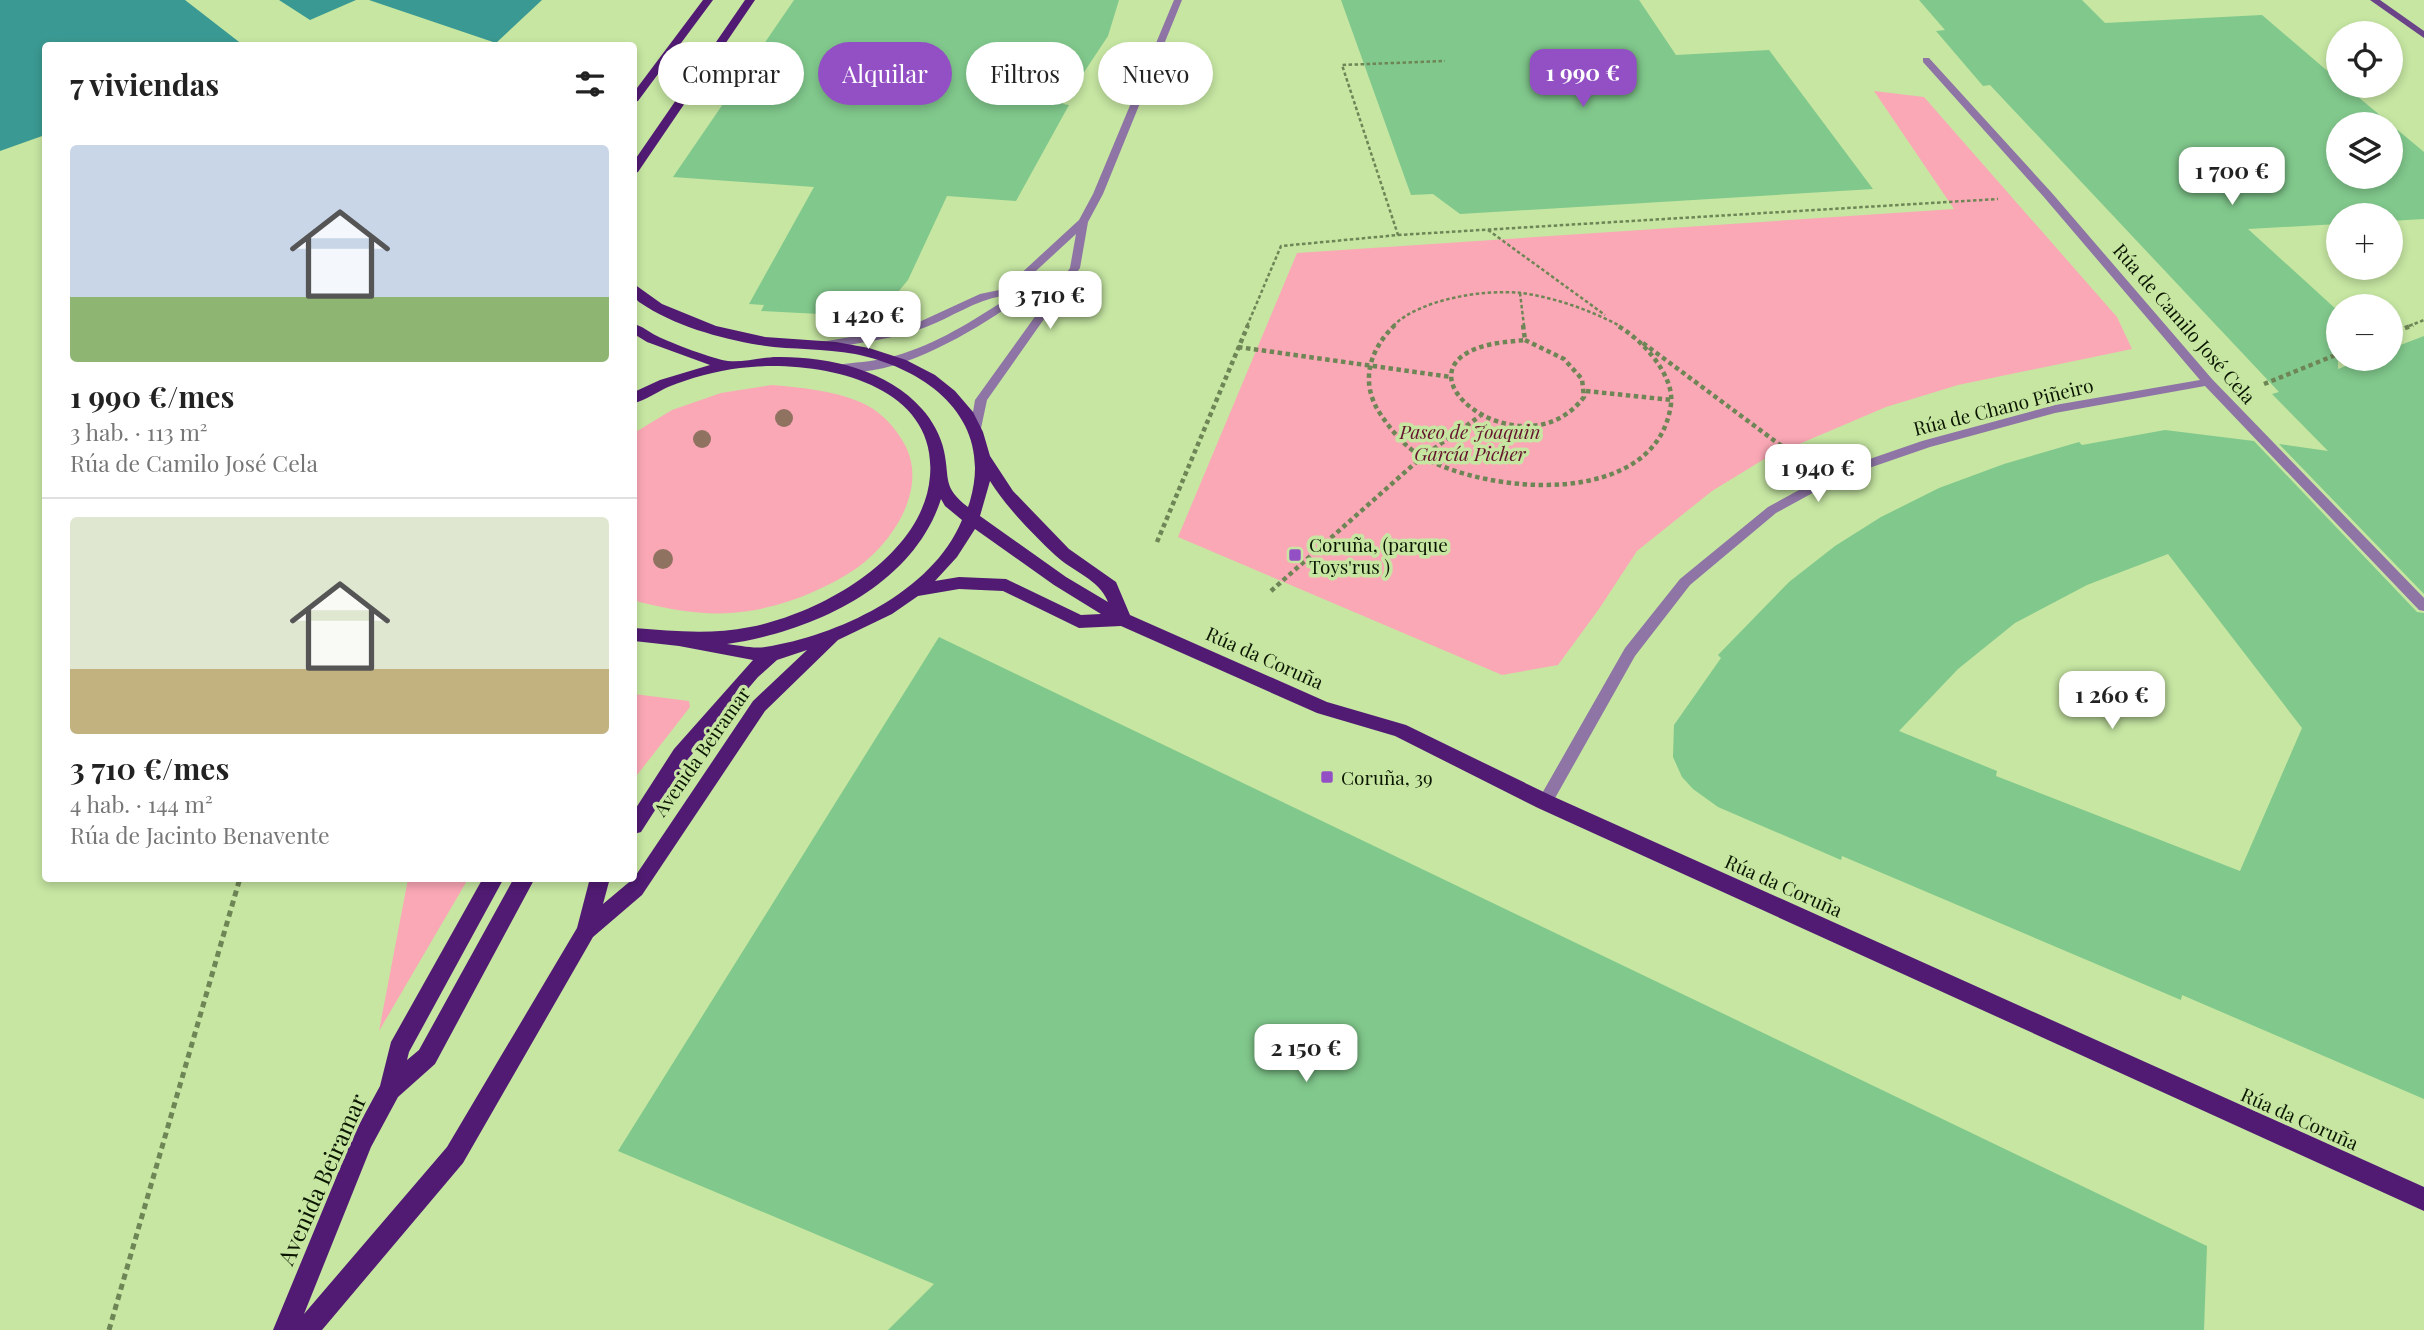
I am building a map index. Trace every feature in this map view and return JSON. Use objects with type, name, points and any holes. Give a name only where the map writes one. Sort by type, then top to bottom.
[{"type":"main road","points":[[637,95],[708,0]]},
{"type":"main road","points":[[637,165],[750,0]]},
{"type":"main road","points":[[2374,0],[2422,31]]},
{"type":"main road","points":[[637,294],[640,299],[697,326],[759,340],[861,350],[898,361],[945,388],[963,408],[976,430],[984,459],[1007,495],[1063,553],[1110,586],[1123,618]]},
{"type":"main road","points":[[637,330],[652,339],[727,366]]},
{"type":"main road","points":[[637,397],[683,376],[727,366],[767,361],[806,362],[842,368],[877,381],[905,399],[925,423],[937,450],[939,481],[929,514],[907,547],[875,579],[815,613],[761,631],[727,638],[682,640]]},
{"type":"main road","points":[[637,634],[682,640],[720,650],[772,654],[834,635],[876,615],[913,591],[958,544],[972,519],[982,489],[984,459]]},
{"type":"main road","name":"Rúa da Coruña","points":[[939,481],[951,502],[972,519],[1060,581],[1123,618],[1323,708],[1399,730],[1545,802],[2424,1199]]},
{"type":"main road","name":"Rúa da Coruña","points":[[913,591],[960,583],[1006,585],[1079,622],[1123,618]]},
{"type":"main road","name":"Avenida Beiramar","points":[[637,821],[681,754],[752,672],[815,613]]},
{"type":"main road","name":"Avenida Beiramar","points":[[586,931],[635,889],[759,706],[834,635]]},
{"type":"main road","points":[[390,1088],[399,1049],[492,882]]},
{"type":"main road","name":"Avenida Beiramar","points":[[285,1330],[363,1140],[390,1088],[427,1057],[523,882]]},
{"type":"main road","name":"Avenida Beiramar","points":[[306,1330],[455,1155],[586,931],[599,882]]},
{"type":"street","points":[[976,430],[981,400],[1075,268],[1083,222],[1098,194],[1178,0]]},
{"type":"street","name":"Rúa de Camilo José Cela","points":[[1926,60],[2047,194],[2208,382],[2424,606]]},
{"type":"street","points":[[825,345],[874,337],[921,325],[959,310],[984,296],[1007,292],[1083,222]]},
{"type":"street","points":[[842,368],[868,368],[898,361],[971,328],[1007,303],[1007,292]]},
{"type":"street","name":"Rúa de Chano Piñeiro","points":[[1545,802],[1630,652],[1685,582],[1772,510],[1836,475],[1926,444],[2054,409],[2208,382]]},
{"type":"path","points":[[1398,235],[1342,65],[1445,61]]},
{"type":"path","points":[[1157,542],[1281,246],[1398,235],[2007,198]]},
{"type":"path","points":[[1488,230],[1797,458]]},
{"type":"path","points":[[1520,293],[1525,340]]},
{"type":"path","points":[[1520,293],[1562,300],[1601,316],[1634,337],[1659,364],[1672,400],[1662,436],[1639,460],[1598,480],[1534,487],[1478,479],[1422,457],[1406,445],[1378,412],[1368,394],[1367,366],[1379,339],[1402,317],[1436,301],[1470,294],[1520,293]]},
{"type":"path","points":[[2403,329],[2424,320]]},
{"type":"path","points":[[1525,340],[1567,359],[1581,374],[1586,391],[1581,405],[1571,415],[1553,424],[1529,427],[1507,425],[1480,416],[1463,404],[1455,392],[1451,377],[1456,363],[1478,347],[1525,340]]},
{"type":"path","points":[[1238,348],[1451,377]]},
{"type":"path","points":[[2208,382],[2250,389],[2326,359]]},
{"type":"path","points":[[1586,391],[1672,400]]},
{"type":"path","points":[[1271,591],[1422,457],[1480,416]]},
{"type":"path","points":[[109,1330],[239,882]]},
{"type":"green space","name":"Paseo de Joaquin García Picher","points":[[1874,91],[1924,97],[2117,317],[2132,349],[1958,385],[1886,407],[1766,458],[1712,491],[1637,551],[1558,665],[1502,675],[1178,537],[1297,253],[1954,209]]},
{"type":"green space","points":[[772,385],[817,390],[867,405],[897,432],[911,462],[912,479],[903,513],[883,544],[857,568],[819,589],[778,605],[735,613],[708,613],[639,602],[637,431],[672,410],[721,393]]},
{"type":"green space","points":[[637,694],[689,701],[690,707],[637,775]]},
{"type":"green space","points":[[407,882],[466,882],[379,1031]]},
{"type":"water","points":[[0,0],[185,0],[239,42],[42,42],[42,136],[0,151]]},
{"type":"water","points":[[279,0],[356,0],[310,20]]},
{"type":"water","points":[[369,0],[542,0],[497,42]]},
{"type":"building","points":[[794,0],[1119,0],[1108,36],[1104,42],[1098,42],[1098,51],[1084,72],[1084,42],[966,42],[966,105],[1069,105],[1016,201],[947,196],[908,280],[898,292],[882,303],[839,315],[761,311],[764,305],[749,304],[814,187],[673,177],[722,105],[804,105],[804,42],[765,42]]},
{"type":"building","points":[[1341,0],[1639,0],[1676,55],[1769,50],[1873,189],[1460,214],[1433,194],[1411,195]]},
{"type":"building","points":[[1919,0],[2082,0],[2105,23],[2262,15],[2326,70],[2326,98],[2359,98],[2376,112],[2326,112],[2326,189],[2403,189],[2403,134],[2424,152],[2424,219],[2403,220],[2403,203],[2326,203],[2326,225],[2248,229],[2326,300],[2326,371],[2403,371],[2403,344],[2424,336],[2424,594],[2279,444],[2328,451],[2272,394],[2279,392],[1990,85],[1983,86],[1936,31],[1945,30]]},
{"type":"building","points":[[2165,430],[2254,441],[2417,612],[2424,613],[2424,1099],[2182,995],[2181,1000],[1842,856],[1841,860],[1718,807],[1693,789],[1682,777],[1673,757],[1674,725],[1721,658],[1718,655],[1789,582],[1835,546],[1881,517],[1939,488],[2004,464],[2079,442],[2082,445]],"holes":[[[2168,554],[2302,728],[2240,871],[1996,776],[1997,771],[1899,731],[1958,669],[2015,623],[2087,585]]]},
{"type":"building","points":[[939,637],[2207,1246],[2204,1330],[888,1330],[934,1284],[618,1151]]},
{"type":"place","name":"Coruña, (parque Toys'rus )","points":[[1295,555]]},
{"type":"place","name":"Coruña, 39","points":[[1327,777]]}]
